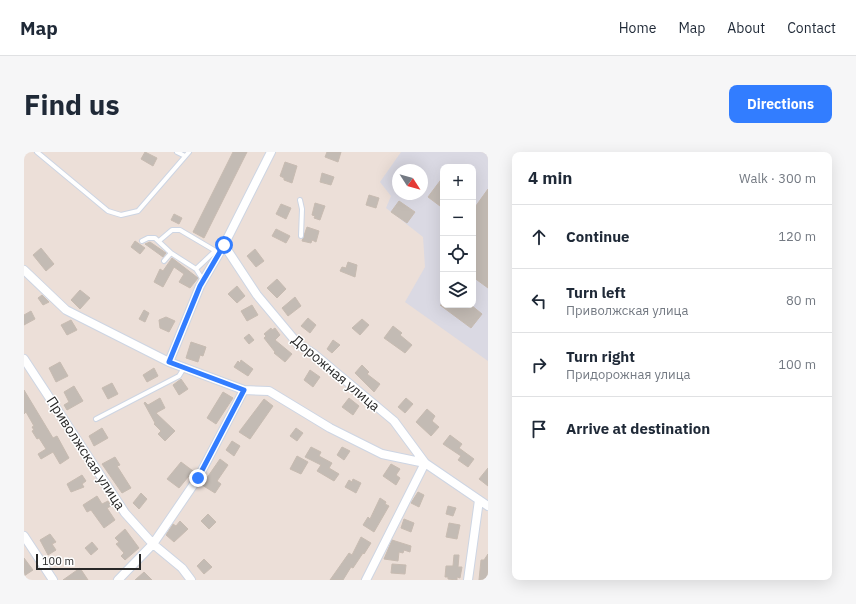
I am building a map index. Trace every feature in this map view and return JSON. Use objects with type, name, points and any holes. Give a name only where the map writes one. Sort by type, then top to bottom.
[{"type":"street","points":[[169,362],[203,280],[217,252],[224,245],[271,152]]},
{"type":"street","name":"Дорожная улица","points":[[224,245],[257,295],[298,344],[314,354],[394,421],[425,463],[488,506]]},
{"type":"street","points":[[24,270],[66,310],[169,362],[244,390],[269,391],[330,428],[382,454],[425,463],[366,580]]},
{"type":"street","name":"Приволжская улица","points":[[24,359],[125,513],[153,544],[182,568],[191,580]]},
{"type":"street","points":[[118,580],[153,544],[198,478],[244,390]]},
{"type":"street","points":[[468,580],[479,500]]},
{"type":"street","points":[[24,536],[53,580]]},
{"type":"lane","points":[[37,152],[108,211],[121,215],[138,211],[189,152]]},
{"type":"lane","points":[[177,152],[185,156]]},
{"type":"lane","points":[[300,200],[302,209],[301,236]]},
{"type":"lane","points":[[159,241],[172,230],[180,230],[217,252],[196,269]]},
{"type":"lane","points":[[142,241],[148,238],[155,238],[171,253],[196,269],[203,280]]},
{"type":"lane","points":[[164,261],[171,253]]},
{"type":"lane","points":[[96,419],[180,376],[184,368]]},
{"type":"shaded area","points":[[401,152],[488,152],[488,361],[405,302],[425,267],[423,237],[386,208],[391,196],[380,182],[392,165],[392,200],[428,200],[428,164],[393,164]]},
{"type":"building","points":[[145,152],[157,158],[153,166],[141,159]]},
{"type":"building","points":[[233,152],[247,152],[204,238],[193,232]]},
{"type":"building","points":[[327,152],[341,152],[338,162],[325,157]]},
{"type":"building","points":[[285,162],[297,166],[292,183],[284,180],[284,178],[280,176]]},
{"type":"building","points":[[322,173],[334,177],[331,185],[320,182]]},
{"type":"building","points":[[440,181],[440,206],[428,197]]},
{"type":"building","points":[[488,189],[488,288],[476,279],[476,206]]},
{"type":"building","points":[[369,195],[379,198],[376,208],[366,205]]},
{"type":"building","points":[[399,201],[415,212],[407,223],[391,212]]},
{"type":"building","points":[[315,203],[325,206],[320,220],[314,218],[315,216],[312,215]]},
{"type":"building","points":[[281,204],[291,208],[286,219],[276,214]]},
{"type":"building","points":[[174,214],[182,218],[179,224],[171,220]]},
{"type":"building","points":[[307,227],[319,231],[316,242],[312,240],[311,243],[302,241]]},
{"type":"building","points":[[276,229],[290,236],[286,243],[272,236]]},
{"type":"building","points":[[135,241],[145,248],[140,254],[131,247]]},
{"type":"building","points":[[150,242],[166,253],[163,257],[145,244]]},
{"type":"building","points":[[41,248],[54,264],[46,271],[33,255]]},
{"type":"building","points":[[255,249],[264,261],[256,267],[247,256]]},
{"type":"building","points":[[172,258],[198,278],[190,288],[179,282],[184,274],[174,267],[163,287],[154,282],[160,269],[163,271]]},
{"type":"building","points":[[348,262],[357,265],[355,277],[340,271],[342,267],[346,268]]},
{"type":"building","points":[[277,279],[286,289],[277,298],[267,288]]},
{"type":"building","points":[[237,286],[245,296],[237,303],[228,294]]},
{"type":"building","points":[[80,290],[90,298],[80,309],[71,300]]},
{"type":"building","points":[[42,295],[49,302],[43,305],[38,298]]},
{"type":"building","points":[[295,297],[301,306],[288,316],[282,308]]},
{"type":"building","points":[[252,305],[258,315],[247,321],[241,311]]},
{"type":"building","points":[[444,308],[475,308],[482,314],[471,328]]},
{"type":"building","points":[[144,310],[149,313],[145,322],[139,319]]},
{"type":"building","points":[[31,311],[35,319],[24,325],[24,315]]},
{"type":"building","points":[[166,317],[175,321],[169,332],[160,328],[159,320]]},
{"type":"building","points":[[308,318],[316,325],[310,333],[301,326]]},
{"type":"building","points":[[362,319],[369,325],[360,335],[352,328]]},
{"type":"building","points":[[71,320],[77,330],[67,335],[61,325]]},
{"type":"building","points":[[393,326],[402,333],[400,335],[412,345],[405,353],[384,338]]},
{"type":"building","points":[[271,328],[272,330],[275,328],[280,335],[275,340],[292,354],[285,362],[274,353],[275,352],[264,338],[266,336],[264,334]]},
{"type":"building","points":[[249,334],[254,340],[249,344],[244,338]]},
{"type":"building","points":[[333,340],[340,345],[332,353],[327,349]]},
{"type":"building","points":[[191,342],[206,347],[203,356],[200,355],[198,362],[186,358]]},
{"type":"building","points":[[241,360],[253,369],[248,376],[234,367],[238,361],[240,363]]},
{"type":"building","points":[[60,362],[68,376],[56,382],[49,368]]},
{"type":"building","points":[[362,365],[369,372],[367,374],[380,384],[374,392],[355,373]]},
{"type":"building","points":[[154,368],[158,376],[147,382],[143,375]]},
{"type":"building","points":[[310,370],[320,377],[313,387],[304,380]]},
{"type":"building","points":[[181,379],[188,389],[179,395],[173,385]]},
{"type":"building","points":[[112,383],[118,394],[108,399],[102,388]]},
{"type":"building","points":[[74,386],[83,401],[67,410],[64,405],[69,402],[64,392]]},
{"type":"building","points":[[24,390],[53,438],[57,436],[69,458],[60,464],[53,452],[41,459],[38,454],[46,449],[39,438],[37,439],[32,431],[34,430],[32,427],[34,426],[26,412],[24,414]]},
{"type":"building","points":[[223,392],[233,398],[216,424],[207,418]]},
{"type":"building","points":[[160,398],[165,408],[156,413],[175,431],[165,441],[158,434],[161,431],[154,424],[155,423],[144,403],[145,402],[148,405]]},
{"type":"building","points":[[349,398],[359,406],[353,415],[342,407]]},
{"type":"building","points":[[406,398],[413,404],[405,413],[398,407]]},
{"type":"building","points":[[264,399],[273,406],[250,439],[239,432]]},
{"type":"building","points":[[427,409],[435,416],[432,421],[439,427],[431,436],[416,422]]},
{"type":"building","points":[[102,428],[108,438],[94,446],[89,436]]},
{"type":"building","points":[[296,428],[303,433],[297,441],[290,436]]},
{"type":"building","points":[[450,435],[462,444],[459,448],[474,459],[468,467],[458,460],[461,456],[443,444]]},
{"type":"building","points":[[232,441],[240,446],[234,456],[226,450]]},
{"type":"building","points":[[311,447],[321,452],[319,456],[332,463],[329,468],[339,474],[334,481],[317,471],[321,465],[305,457]]},
{"type":"building","points":[[342,447],[350,451],[344,460],[337,455]]},
{"type":"building","points":[[297,456],[308,462],[301,474],[290,469]]},
{"type":"building","points":[[115,457],[120,465],[117,466],[131,488],[122,493],[102,464]]},
{"type":"building","points":[[220,459],[228,465],[217,481],[221,484],[215,493],[202,485]]},
{"type":"building","points":[[181,462],[193,471],[179,488],[167,479]]},
{"type":"building","points":[[391,464],[400,469],[396,475],[400,478],[396,485],[383,476]]},
{"type":"building","points":[[488,468],[488,486],[479,479]]},
{"type":"building","points":[[82,475],[86,481],[82,484],[84,487],[71,492],[67,484]]},
{"type":"building","points":[[353,479],[361,483],[356,493],[345,487],[349,480],[352,482]]},
{"type":"building","points":[[418,492],[424,495],[419,507],[411,503]]},
{"type":"building","points":[[141,493],[147,499],[139,509],[133,503]]},
{"type":"building","points":[[97,496],[102,504],[108,501],[111,506],[107,508],[115,520],[104,528],[91,510],[87,512],[83,505]]},
{"type":"building","points":[[380,498],[389,506],[374,532],[363,525],[368,517],[370,519]]},
{"type":"building","points":[[448,506],[456,508],[453,516],[446,514]]},
{"type":"building","points":[[208,514],[216,522],[209,529],[201,521]]},
{"type":"building","points":[[404,519],[414,523],[411,532],[401,528]]},
{"type":"building","points":[[180,521],[188,529],[174,542],[166,535],[173,524],[176,526]]},
{"type":"building","points":[[449,523],[460,525],[457,539],[446,537]]},
{"type":"building","points":[[125,529],[139,548],[125,560],[121,556],[124,553],[116,544],[119,542],[115,538]]},
{"type":"building","points":[[50,534],[56,542],[52,544],[56,550],[48,555],[40,540]]},
{"type":"building","points":[[361,537],[371,543],[364,554],[363,553],[353,568],[351,567],[343,580],[330,580],[349,553],[352,555]]},
{"type":"building","points":[[392,540],[411,546],[410,552],[404,550],[403,553],[399,552],[398,561],[384,559]]},
{"type":"building","points":[[92,542],[98,549],[91,555],[85,548]]},
{"type":"building","points":[[488,554],[488,580],[479,580],[481,560],[484,560]]},
{"type":"building","points":[[454,555],[459,555],[458,567],[462,567],[460,578],[457,577],[457,580],[448,579],[448,577],[445,577],[446,566],[453,566]]},
{"type":"building","points":[[24,558],[33,570],[24,576]]},
{"type":"building","points":[[204,559],[212,567],[204,574],[197,566]]},
{"type":"building","points":[[392,564],[406,565],[405,574],[391,573]]},
{"type":"building","points":[[80,568],[88,580],[63,580]]},
{"type":"building","points":[[144,572],[152,580],[135,580]]},
{"type":"route","points":[[198,478],[244,390],[169,362],[200,286],[224,245]]}]
